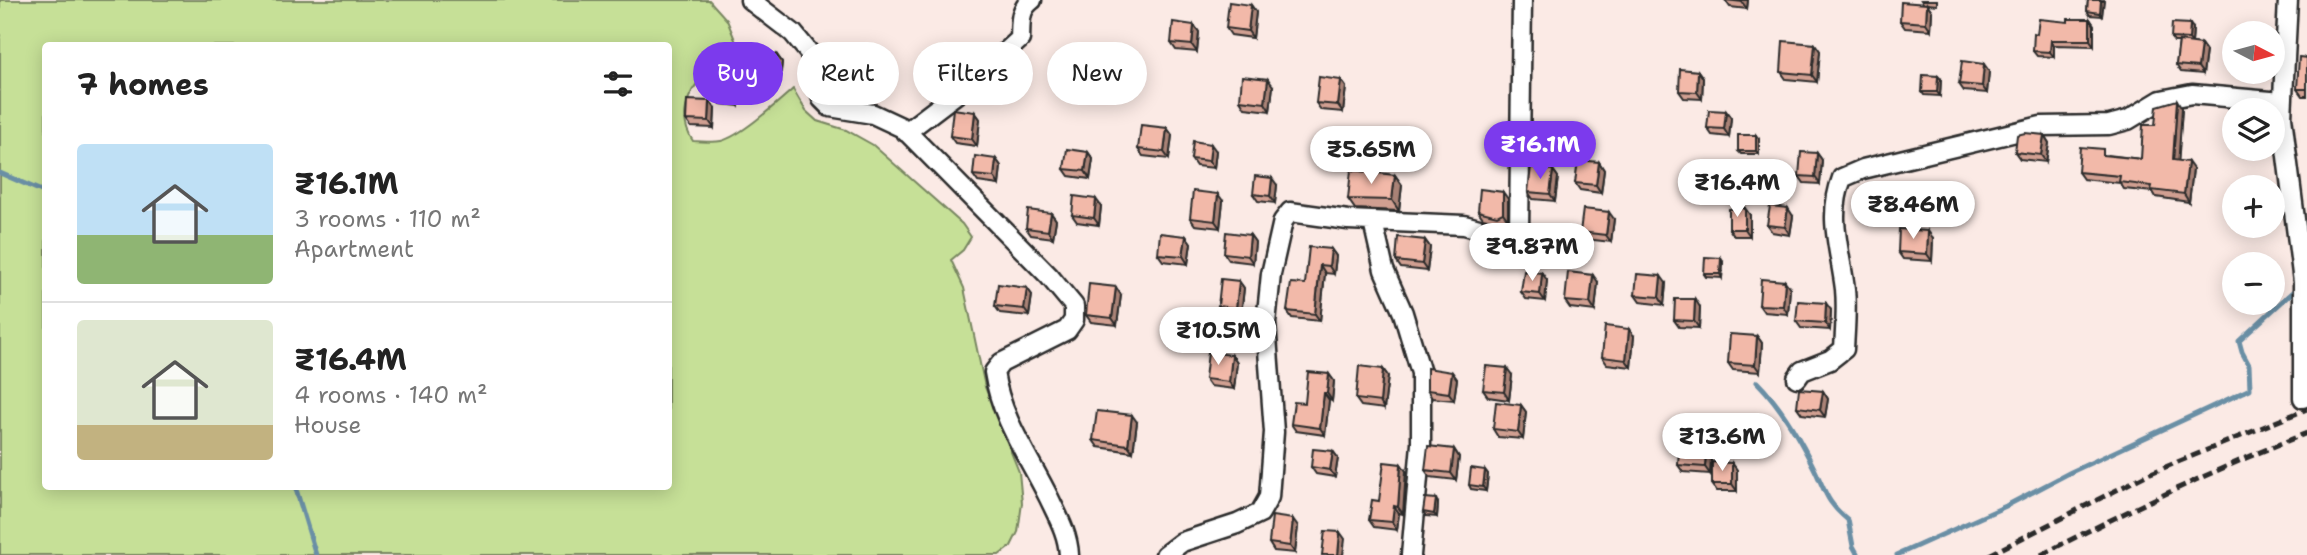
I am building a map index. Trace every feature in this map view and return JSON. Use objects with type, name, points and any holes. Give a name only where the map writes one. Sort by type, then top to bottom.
[{"type":"street","points":[[750,0],[793,33],[811,55],[822,99],[830,107],[873,114],[906,132],[1049,276],[1074,306],[1074,320],[1067,330],[1001,363],[994,372],[997,391],[1010,424],[1062,524],[1069,555]]},
{"type":"street","points":[[906,132],[976,79],[1020,40],[1020,16],[1024,6],[1032,0]]},
{"type":"street","points":[[1165,555],[1182,542],[1261,513],[1269,497],[1274,432],[1266,323],[1270,274],[1283,221],[1290,212],[1373,222],[1464,225],[1502,235],[1519,231],[1522,0]]},
{"type":"street","points":[[2282,98],[2288,0]]},
{"type":"street","points":[[1797,378],[1802,371],[1830,360],[1843,349],[1845,292],[1833,213],[1842,178],[1863,169],[2041,126],[2109,125],[2128,120],[2161,100],[2192,94],[2232,98]]},
{"type":"street","points":[[2285,142],[2303,289],[2303,398]]},
{"type":"street","points":[[1373,222],[1384,270],[1404,313],[1421,373],[1421,444],[1411,555]]},
{"type":"green space","points":[[0,0],[709,0],[727,20],[736,42],[693,42],[693,90],[685,115],[688,133],[693,141],[718,142],[729,138],[774,105],[783,105],[783,97],[793,89],[797,96],[797,105],[802,105],[817,121],[846,130],[873,145],[962,224],[971,237],[963,250],[951,260],[964,288],[985,387],[1019,472],[1022,503],[1018,532],[1011,546],[999,555],[0,555]]},
{"type":"building","points":[[2088,0],[2101,0],[2100,13],[2087,11]]},
{"type":"building","points":[[1229,2],[1251,5],[1248,31],[1226,28]]},
{"type":"building","points":[[1901,2],[1927,4],[1926,23],[1900,21]]},
{"type":"building","points":[[2039,19],[2068,22],[2068,19],[2090,19],[2090,40],[2051,40],[2050,52],[2033,51],[2034,33],[2037,34]]},
{"type":"building","points":[[1173,22],[1194,25],[1192,45],[1171,43]]},
{"type":"building","points":[[2172,23],[2190,24],[2189,39],[2171,38]]},
{"type":"building","points":[[1783,41],[1815,44],[1812,75],[1781,72]]},
{"type":"building","points":[[2179,41],[2201,44],[2198,67],[2176,65]]},
{"type":"building","points":[[2299,57],[2307,58],[2307,89],[2297,89]]},
{"type":"building","points":[[1962,61],[1984,64],[1982,86],[1959,84]]},
{"type":"building","points":[[1680,69],[1698,71],[1697,92],[1679,91]]},
{"type":"building","points":[[1923,75],[1938,76],[1937,92],[1922,92]]},
{"type":"building","points":[[1242,76],[1268,79],[1265,103],[1240,100]]},
{"type":"building","points":[[1319,77],[1341,80],[1338,105],[1316,103]]},
{"type":"building","points":[[687,100],[693,100],[693,105],[710,105],[709,121],[686,120]]},
{"type":"building","points":[[2177,100],[2173,160],[2188,162],[2184,194],[2119,182],[2120,176],[2078,172],[2080,147],[2103,149],[2103,155],[2141,159],[2143,125],[2155,125],[2157,106]]},
{"type":"building","points":[[953,109],[975,112],[972,139],[950,136]]},
{"type":"building","points":[[1709,110],[1726,111],[1724,129],[1707,128]]},
{"type":"building","points":[[1141,125],[1167,128],[1164,152],[1138,149]]},
{"type":"building","points":[[1738,135],[1756,135],[1756,151],[1738,151]]},
{"type":"building","points":[[2017,135],[2044,135],[2041,155],[2015,152]]},
{"type":"building","points":[[1193,141],[1211,144],[1209,161],[1191,159]]},
{"type":"building","points":[[1067,149],[1088,152],[1085,171],[1064,169]]},
{"type":"building","points":[[1801,152],[1817,153],[1815,177],[1799,176]]},
{"type":"building","points":[[975,156],[996,159],[994,177],[973,175]]},
{"type":"building","points":[[1578,160],[1599,162],[1596,185],[1575,183]]},
{"type":"building","points":[[1531,167],[1553,170],[1550,194],[1528,192]]},
{"type":"building","points":[[1351,170],[1395,175],[1392,200],[1348,199]]},
{"type":"building","points":[[1255,176],[1272,178],[1270,196],[1253,194]]},
{"type":"building","points":[[1480,189],[1503,192],[1503,213],[1497,216],[1478,211]]},
{"type":"building","points":[[1869,189],[1891,191],[1889,214],[1868,213]]},
{"type":"building","points":[[1193,191],[1218,194],[1215,221],[1190,218]]},
{"type":"building","points":[[1074,196],[1096,199],[1094,218],[1072,215]]},
{"type":"building","points":[[1770,206],[1788,208],[1785,227],[1767,225]]},
{"type":"building","points":[[1745,208],[1745,229],[1729,229],[1729,209]]},
{"type":"building","points":[[1583,209],[1609,212],[1606,235],[1580,232]]},
{"type":"building","points":[[1028,210],[1051,213],[1048,231],[1026,228]]},
{"type":"building","points":[[1899,229],[1928,231],[1927,254],[1898,252]]},
{"type":"building","points":[[1226,232],[1250,235],[1248,256],[1224,253]]},
{"type":"building","points":[[1160,233],[1186,236],[1183,256],[1158,254]]},
{"type":"building","points":[[1398,237],[1425,240],[1422,264],[1396,261]]},
{"type":"building","points":[[1309,247],[1331,249],[1329,266],[1320,265],[1315,314],[1287,311],[1291,283],[1305,284]]},
{"type":"building","points":[[1705,257],[1721,258],[1720,274],[1704,274]]},
{"type":"building","points":[[1524,271],[1542,273],[1540,294],[1521,292]]},
{"type":"building","points":[[1568,272],[1593,275],[1590,303],[1565,301]]},
{"type":"building","points":[[1637,274],[1661,276],[1659,297],[1635,295]]},
{"type":"building","points":[[1221,279],[1239,281],[1236,308],[1218,306]]},
{"type":"building","points":[[1761,279],[1785,281],[1783,306],[1759,305]]},
{"type":"building","points":[[998,284],[1027,288],[1024,309],[995,306]]},
{"type":"building","points":[[1089,284],[1116,287],[1112,318],[1086,315]]},
{"type":"building","points":[[1675,299],[1695,299],[1694,321],[1674,320]]},
{"type":"building","points":[[1798,301],[1826,303],[1825,323],[1796,321]]},
{"type":"building","points":[[1605,326],[1629,329],[1626,360],[1602,357]]},
{"type":"building","points":[[1730,334],[1757,336],[1755,365],[1728,363]]},
{"type":"building","points":[[1208,352],[1232,355],[1229,382],[1205,379]]},
{"type":"building","points":[[1359,366],[1383,369],[1380,402],[1356,399]]},
{"type":"building","points":[[1486,366],[1507,368],[1504,392],[1483,390]]},
{"type":"building","points":[[1427,368],[1452,372],[1449,393],[1427,390]]},
{"type":"building","points":[[1308,372],[1329,374],[1320,428],[1291,424],[1294,402],[1305,403]]},
{"type":"building","points":[[1799,389],[1823,391],[1820,410],[1797,407]]},
{"type":"building","points":[[1496,402],[1521,405],[1518,432],[1493,429]]},
{"type":"building","points":[[1097,411],[1132,415],[1128,445],[1093,440]]},
{"type":"building","points":[[1680,431],[1707,432],[1705,467],[1678,465]]},
{"type":"building","points":[[1428,446],[1454,449],[1451,473],[1425,470]]},
{"type":"building","points":[[1313,449],[1333,451],[1330,470],[1311,467]]},
{"type":"building","points":[[1384,462],[1401,464],[1398,507],[1394,506],[1392,522],[1369,520],[1372,500],[1379,501]]},
{"type":"building","points":[[1712,462],[1732,463],[1732,484],[1712,484]]},
{"type":"building","points":[[1471,468],[1485,470],[1483,487],[1469,485]]},
{"type":"building","points":[[1425,498],[1436,499],[1434,514],[1423,512]]},
{"type":"building","points":[[1272,516],[1293,519],[1290,546],[1269,543]]},
{"type":"building","points":[[1325,531],[1340,532],[1338,555],[1322,555]]},
{"type":"waterway","points":[[0,173],[42,191]]},
{"type":"waterway","points":[[1897,555],[2250,389],[2249,365],[2239,341],[2299,286]]},
{"type":"waterway","points":[[1757,382],[1789,423],[1831,503],[1848,520],[1853,546],[1858,555]]},
{"type":"waterway","points":[[296,490],[316,555]]},
{"type":"railway","points":[[1989,555],[2146,475],[2307,409]]},
{"type":"railway","points":[[2041,555],[2172,491],[2307,433]]}]
